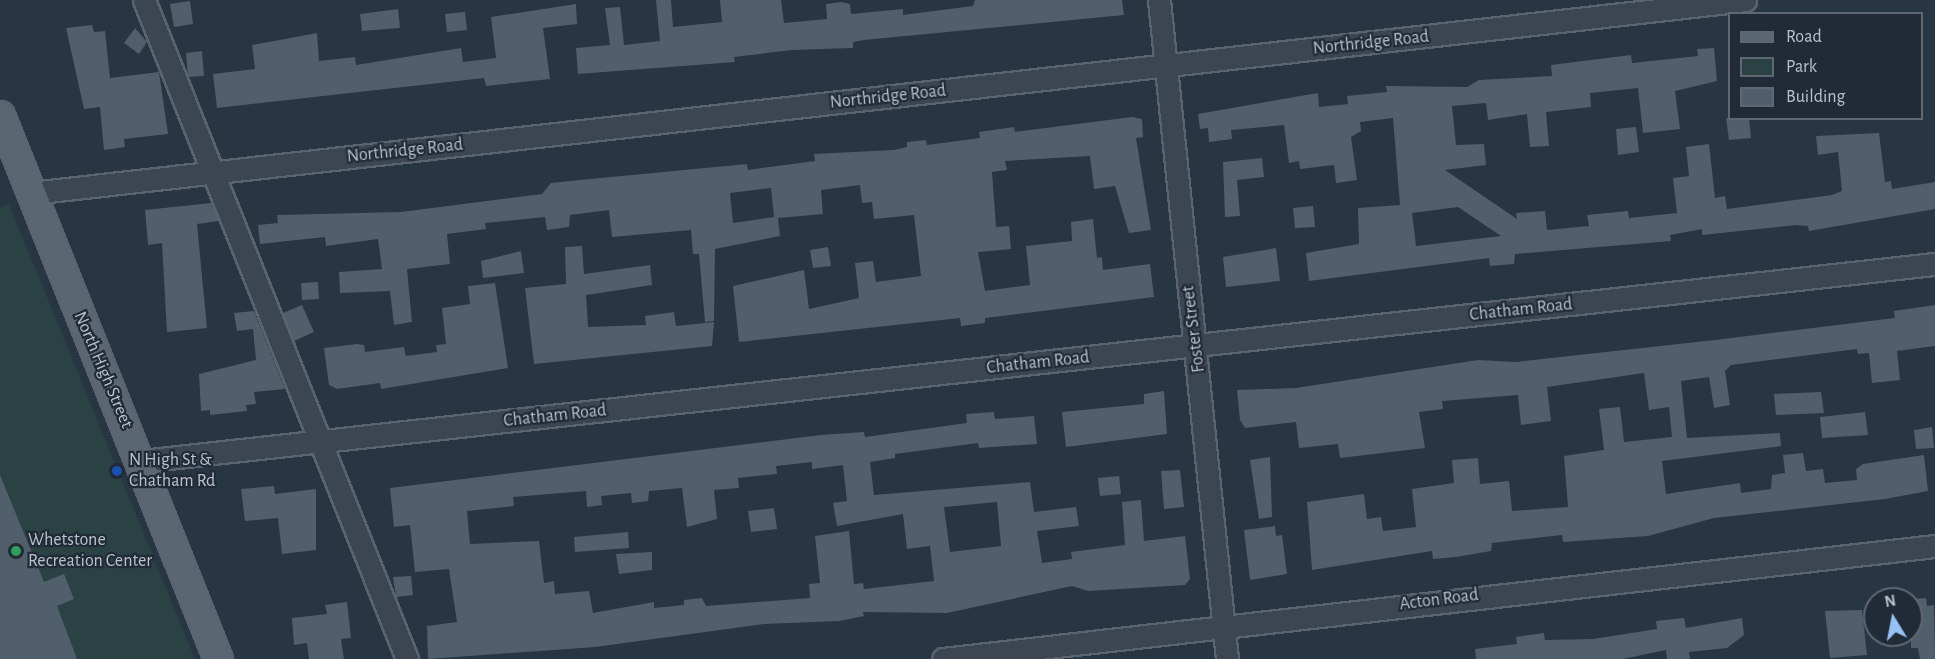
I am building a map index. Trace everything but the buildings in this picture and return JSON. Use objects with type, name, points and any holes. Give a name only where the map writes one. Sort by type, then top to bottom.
[{"type":"main road","name":"North High Street","points":[[0,115],[219,659]]},
{"type":"street","points":[[144,0],[408,659]]},
{"type":"street","name":"Foster Street","points":[[1159,0],[1227,659]]},
{"type":"street","name":"Northridge Road","points":[[31,193],[1745,0]]},
{"type":"street","name":"Chatham Road","points":[[141,461],[1935,264]]},
{"type":"street","name":"Acton Road","points":[[943,659],[1935,546]]},
{"type":"green space","points":[[9,204],[195,659],[0,659],[0,207]]},
{"type":"place","name":"N High St & Chatham Rd","points":[[117,471]]},
{"type":"place","name":"Whetstone Recreation Center","points":[[16,551]]}]
